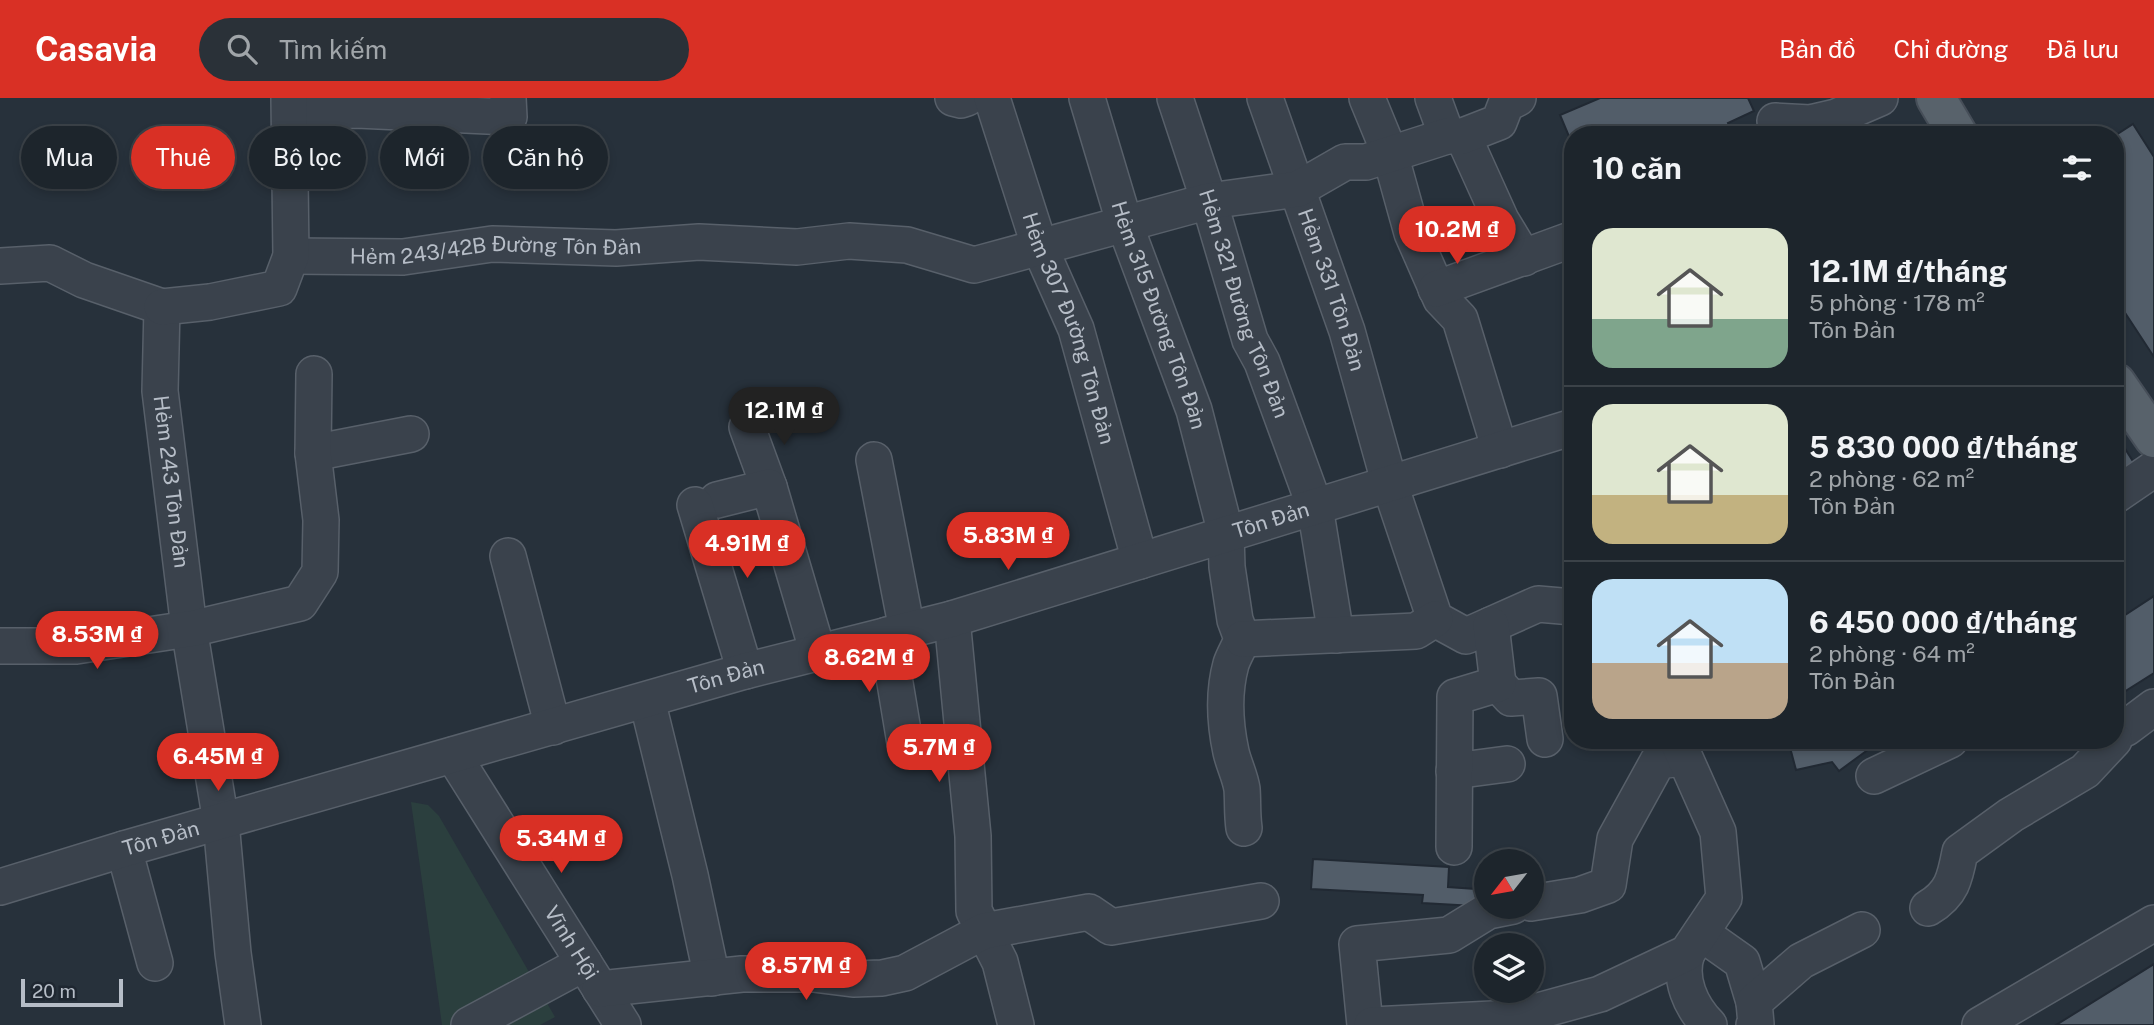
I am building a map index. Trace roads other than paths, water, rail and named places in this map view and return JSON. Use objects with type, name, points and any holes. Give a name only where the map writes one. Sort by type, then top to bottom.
[{"type":"main road","points":[[1936,98],[1953,126]]},
{"type":"main road","points":[[2124,395],[2154,438]]},
{"type":"street","points":[[953,98],[967,98]]},
{"type":"street","name":"Hẻm 307 Đường Tôn Đản","points":[[992,98],[1040,248],[1076,329],[1140,561]]},
{"type":"street","name":"Hẻm 315 Đường Tôn Đản","points":[[1087,98],[1125,225],[1194,410],[1226,534],[1227,567],[1235,620],[1242,639]]},
{"type":"street","name":"Hẻm 321 Đường Tôn Đản","points":[[1175,98],[1209,201],[1250,341],[1262,362],[1315,507],[1336,635]]},
{"type":"street","points":[[1367,98],[1390,154],[1412,233],[1441,299],[1460,319],[1500,450]]},
{"type":"street","points":[[1433,98],[1524,258]]},
{"type":"street","points":[[1298,189],[1345,162],[1367,162],[1499,122],[1506,104],[1518,98]]},
{"type":"street","points":[[1775,121],[1810,123],[1836,117],[1880,98]]},
{"type":"street","name":"Hẻm 331 Tôn Đản","points":[[1273,101],[1298,189],[1347,331],[1390,485],[1435,619]]},
{"type":"street","points":[[0,266],[50,263],[84,279],[162,307],[210,302],[279,288],[291,256],[289,106],[358,110],[509,107]]},
{"type":"street","name":"Hẻm 243/42B Đường Tôn Đản","points":[[291,256],[403,257],[492,244],[616,248],[699,242],[797,247],[849,242],[907,245],[974,265],[1209,201],[1298,189]]},
{"type":"street","points":[[1437,289],[1564,242]]},
{"type":"street","name":"Hẻm 243 Tôn Đản","points":[[162,307],[160,391],[189,628],[221,822],[233,953],[243,1025]]},
{"type":"street","points":[[0,646],[76,646],[189,628],[300,603],[320,572],[321,520],[313,453],[314,374]]},
{"type":"street","points":[[747,427],[769,487],[818,653]]},
{"type":"street","name":"Tôn Đản","points":[[0,887],[745,671],[952,619],[1564,430]]},
{"type":"street","points":[[313,453],[411,435]]},
{"type":"street","points":[[874,460],[897,633],[905,743]]},
{"type":"street","points":[[2124,489],[2154,468]]},
{"type":"street","points":[[745,671],[706,503],[769,487]]},
{"type":"street","points":[[508,556],[553,727]]},
{"type":"street","points":[[1244,828],[1242,790],[1230,747],[1226,704],[1232,662],[1242,639],[1416,631],[1435,619],[1466,636],[1538,604],[1564,606]]},
{"type":"street","points":[[952,619],[973,836],[974,911],[1000,962],[1016,1025]]},
{"type":"street","points":[[1491,625],[1498,684],[1511,698],[1539,696],[1545,739]]},
{"type":"street","points":[[1454,847],[1455,697],[1498,684]]},
{"type":"street","points":[[647,700],[691,875],[712,978]]},
{"type":"street","points":[[2124,729],[2154,707]]},
{"type":"street","points":[[1544,901],[1580,895],[1608,885],[1615,839],[1658,761],[1680,749],[1718,832],[1724,898],[1694,943],[1684,973],[1689,998],[1709,1025]]},
{"type":"street","points":[[1874,776],[1931,749]]},
{"type":"street","points":[[1928,908],[1940,901],[1954,880],[1960,852],[2011,815],[2085,771],[2104,749]]},
{"type":"street","name":"Vĩnh Hội","points":[[453,755],[623,1025]]},
{"type":"street","points":[[1454,771],[1507,764]]},
{"type":"street","points":[[124,849],[155,962]]},
{"type":"street","points":[[469,1025],[592,976],[712,978],[742,974],[805,974],[853,979],[882,978],[905,973],[984,931],[1090,912],[1111,927],[1261,901]]},
{"type":"street","points":[[1365,1025],[1357,944],[1449,935],[1475,919]]},
{"type":"street","points":[[1980,1025],[2154,923]]},
{"type":"street","points":[[1754,1013],[1801,961],[1862,930]]},
{"type":"street","points":[[1694,943],[1742,962],[1754,1013]]},
{"type":"street","points":[[1372,1025],[1513,1018],[1600,994],[1694,943]]}]
